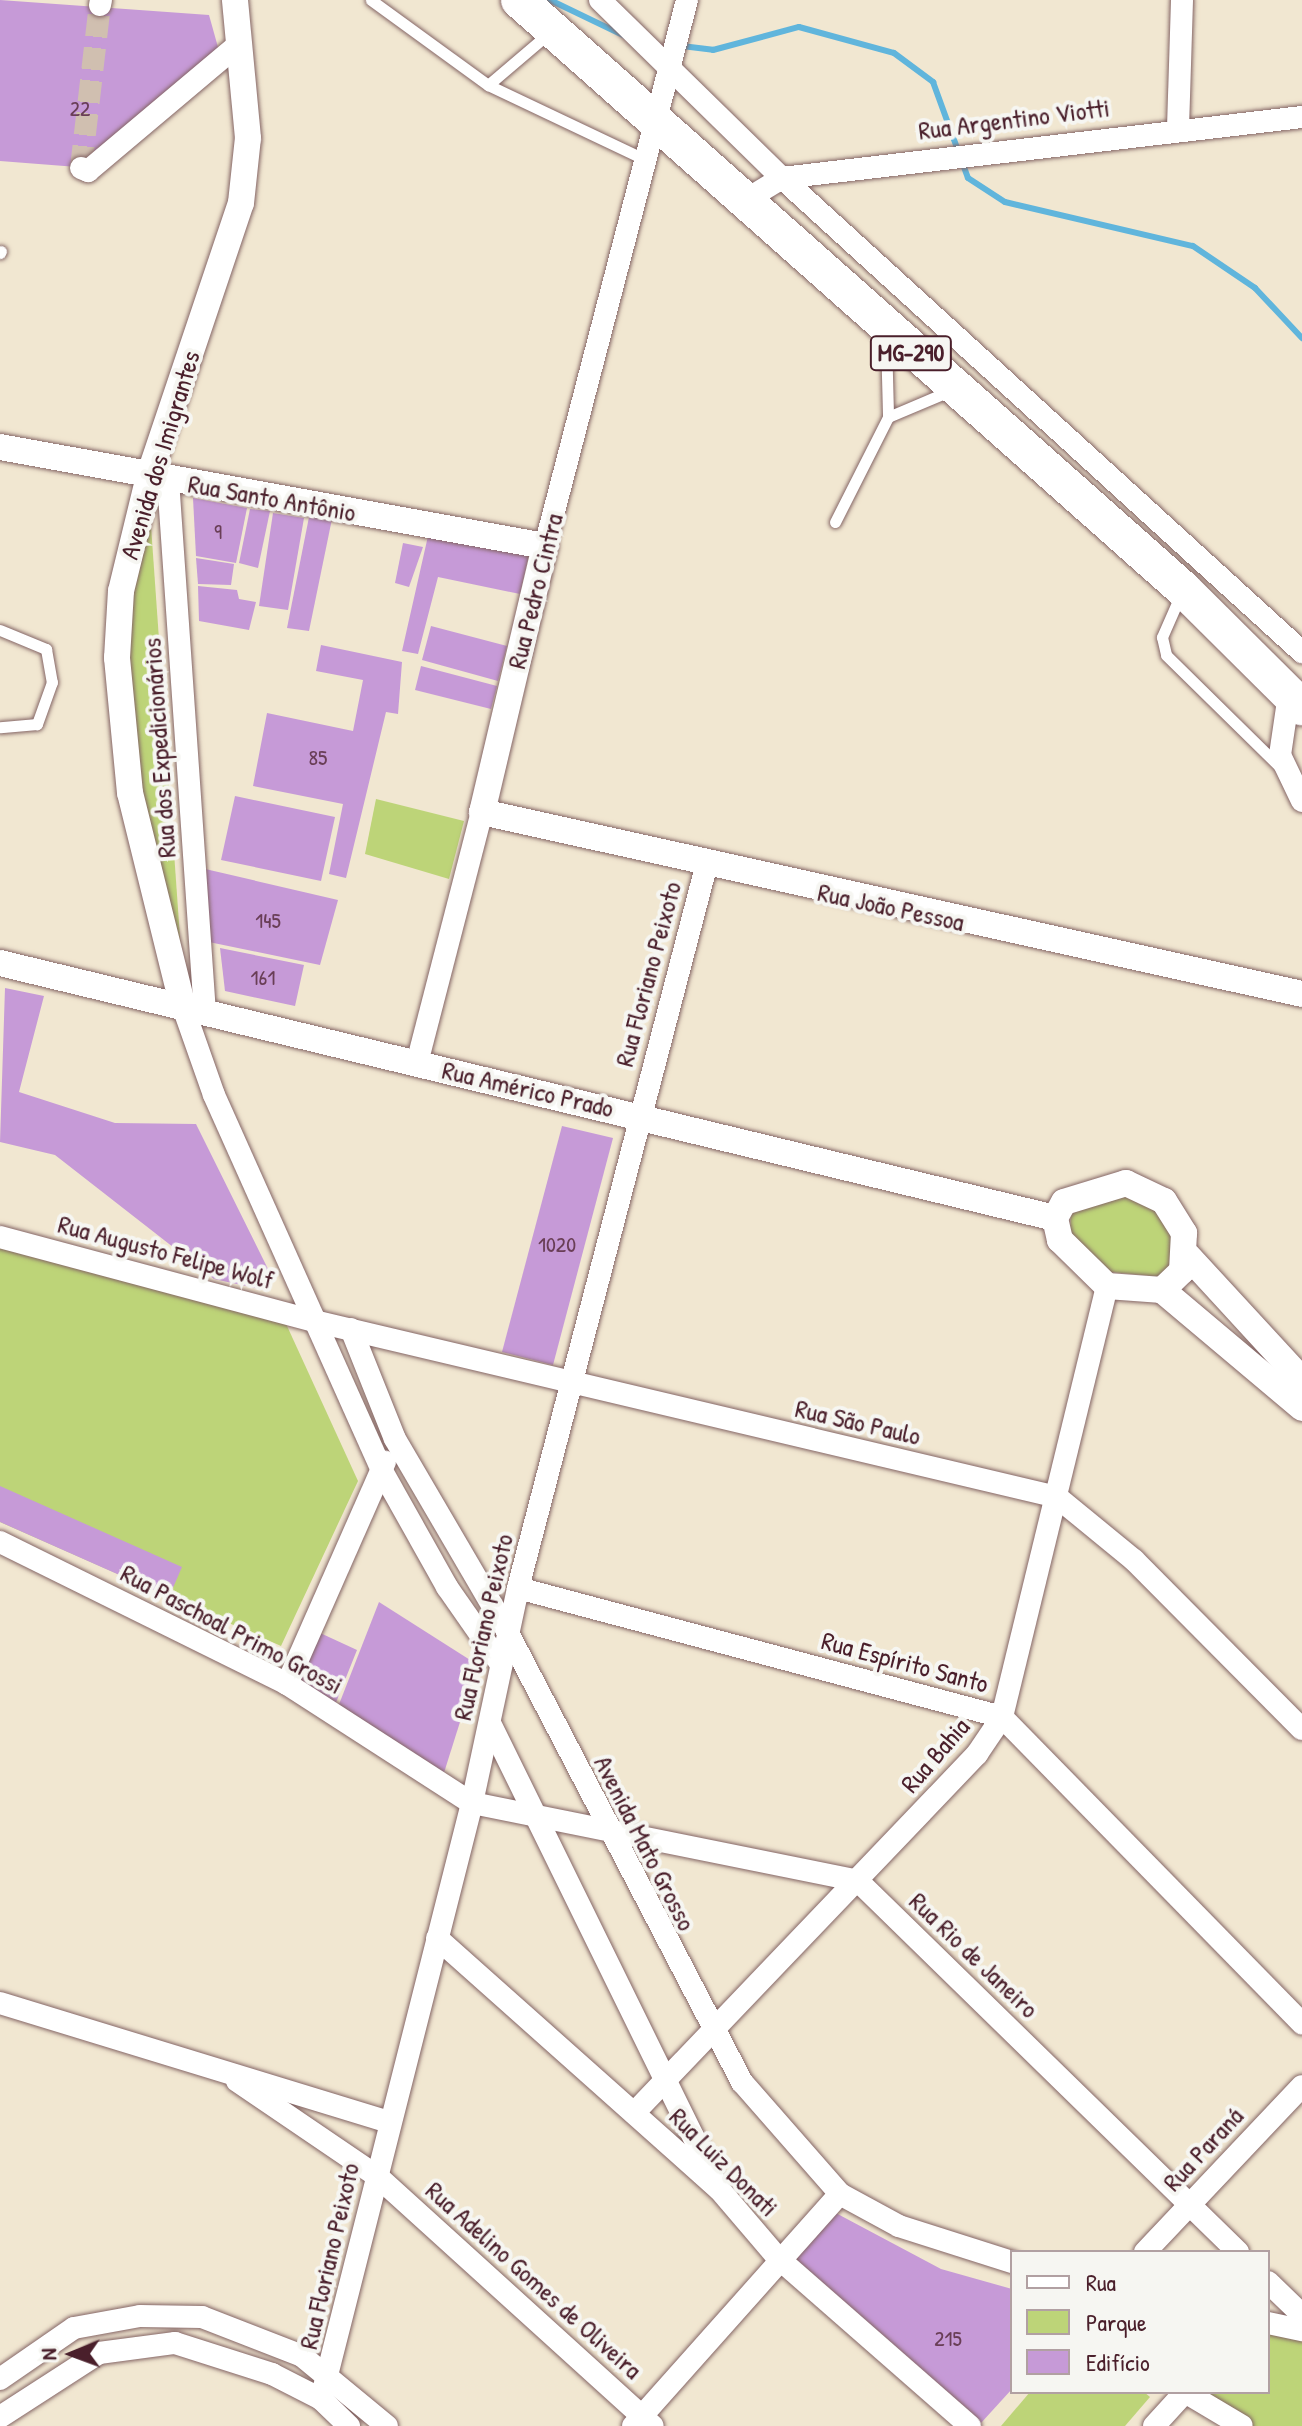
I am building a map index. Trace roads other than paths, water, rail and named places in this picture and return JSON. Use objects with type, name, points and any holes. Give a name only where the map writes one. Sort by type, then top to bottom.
[{"type":"highway","name":"MG-290","points":[[519,0],[653,119],[741,203],[1298,692]]},
{"type":"street","name":"Avenida dos Imigrantes","points":[[194,1010],[120,732],[121,591],[241,203],[248,138],[235,0]]},
{"type":"street","points":[[600,0],[672,65],[782,178],[1302,652]]},
{"type":"street","name":"Rua Pedro Cintra","points":[[417,1063],[482,812],[545,546],[646,160],[653,119],[672,65],[687,0]]},
{"type":"street","points":[[1178,128],[1182,0]]},
{"type":"street","points":[[84,169],[240,43]]},
{"type":"street","name":"Rua Argentino Viotti","points":[[741,203],[782,178],[1178,128],[1302,117]]},
{"type":"street","name":"Rua Santo Antônio","points":[[0,447],[545,546]]},
{"type":"street","name":"Rua dos Expedicionários","points":[[158,478],[194,1010],[214,1095],[318,1322]]},
{"type":"street","points":[[1298,692],[1283,770],[1302,801]]},
{"type":"street","name":"Rua João Pessoa","points":[[482,812],[706,867],[1302,994]]},
{"type":"street","name":"Rua Floriano Peixoto","points":[[321,2399],[377,2176],[387,2121],[472,1803],[507,1631],[706,867]]},
{"type":"street","name":"Rua Américo Prado","points":[[0,963],[640,1115],[1055,1218]]},
{"type":"street","points":[[1302,1380],[1188,1256],[1175,1214],[1147,1189],[1126,1183],[1083,1191],[1055,1218],[1072,1258],[1107,1286],[1162,1290],[1302,1408]]},
{"type":"street","name":"Rua Augusto Felipe Wolf","points":[[0,1237],[318,1322]]},
{"type":"street","points":[[1162,1290],[1188,1256]]},
{"type":"street","name":"Rua Bahia","points":[[634,2113],[858,1881],[1002,1717],[1107,1286]]},
{"type":"street","points":[[318,1322],[382,1471],[447,1587],[500,1663]]},
{"type":"street","name":"Rua São Paulo","points":[[318,1322],[1057,1497],[1134,1560],[1302,1729]]},
{"type":"street","name":"Avenida Mato Grosso","points":[[351,1329],[395,1439],[507,1631],[712,2032],[773,2125],[840,2194],[899,2226],[1010,2261]]},
{"type":"street","points":[[287,1684],[395,1439]]},
{"type":"street","name":"Rua Paschoal Primo Grossi","points":[[0,1542],[287,1684],[472,1803]]},
{"type":"street","name":"Rua Espírito Santo","points":[[518,1588],[1002,1717],[1302,2023]]},
{"type":"street","points":[[490,1723],[533,1816],[719,2189]]},
{"type":"street","points":[[472,1803],[533,1816],[603,1824],[858,1881]]},
{"type":"street","name":"Rua Rio de Janeiro","points":[[858,1881],[1236,2250]]},
{"type":"street","name":"Rua Luiz Donati","points":[[437,1938],[719,2189],[778,2258],[970,2426]]},
{"type":"street","points":[[0,2003],[237,2081],[387,2121]]},
{"type":"street","name":"Rua Adelino Gomes de Oliveira","points":[[237,2081],[377,2176],[643,2423]]},
{"type":"street","name":"Rua Paraná","points":[[1147,2250],[1302,2086]]},
{"type":"street","points":[[643,2423],[778,2258],[840,2194]]},
{"type":"street","points":[[1270,2284],[1302,2315]]},
{"type":"street","points":[[0,2379],[62,2333],[140,2316],[229,2324],[330,2373],[387,2426]]},
{"type":"street","points":[[1270,2323],[1302,2330]]},
{"type":"street","points":[[0,2417],[99,2353],[143,2344],[223,2352],[321,2399],[349,2426]]},
{"type":"street","points":[[1154,2426],[1183,2394]]},
{"type":"street","points":[[1188,2394],[1242,2426]]},
{"type":"lane","points":[[371,0],[488,85],[646,160]]},
{"type":"lane","points":[[488,85],[553,30]]},
{"type":"lane","points":[[835,522],[888,417],[886,331]]},
{"type":"lane","points":[[888,417],[952,389]]},
{"type":"lane","points":[[1183,589],[1162,637],[1166,655],[1283,770]]},
{"type":"lane","points":[[0,630],[46,649],[52,682],[37,724],[0,727]]},
{"type":"waterway","points":[[550,0],[627,37]]},
{"type":"waterway","points":[[682,46],[713,50],[799,27],[894,53],[933,82],[968,178],[1005,202],[1193,246],[1255,288],[1302,338]]},
{"type":"tunnel","points":[[81,168],[100,5]]}]
